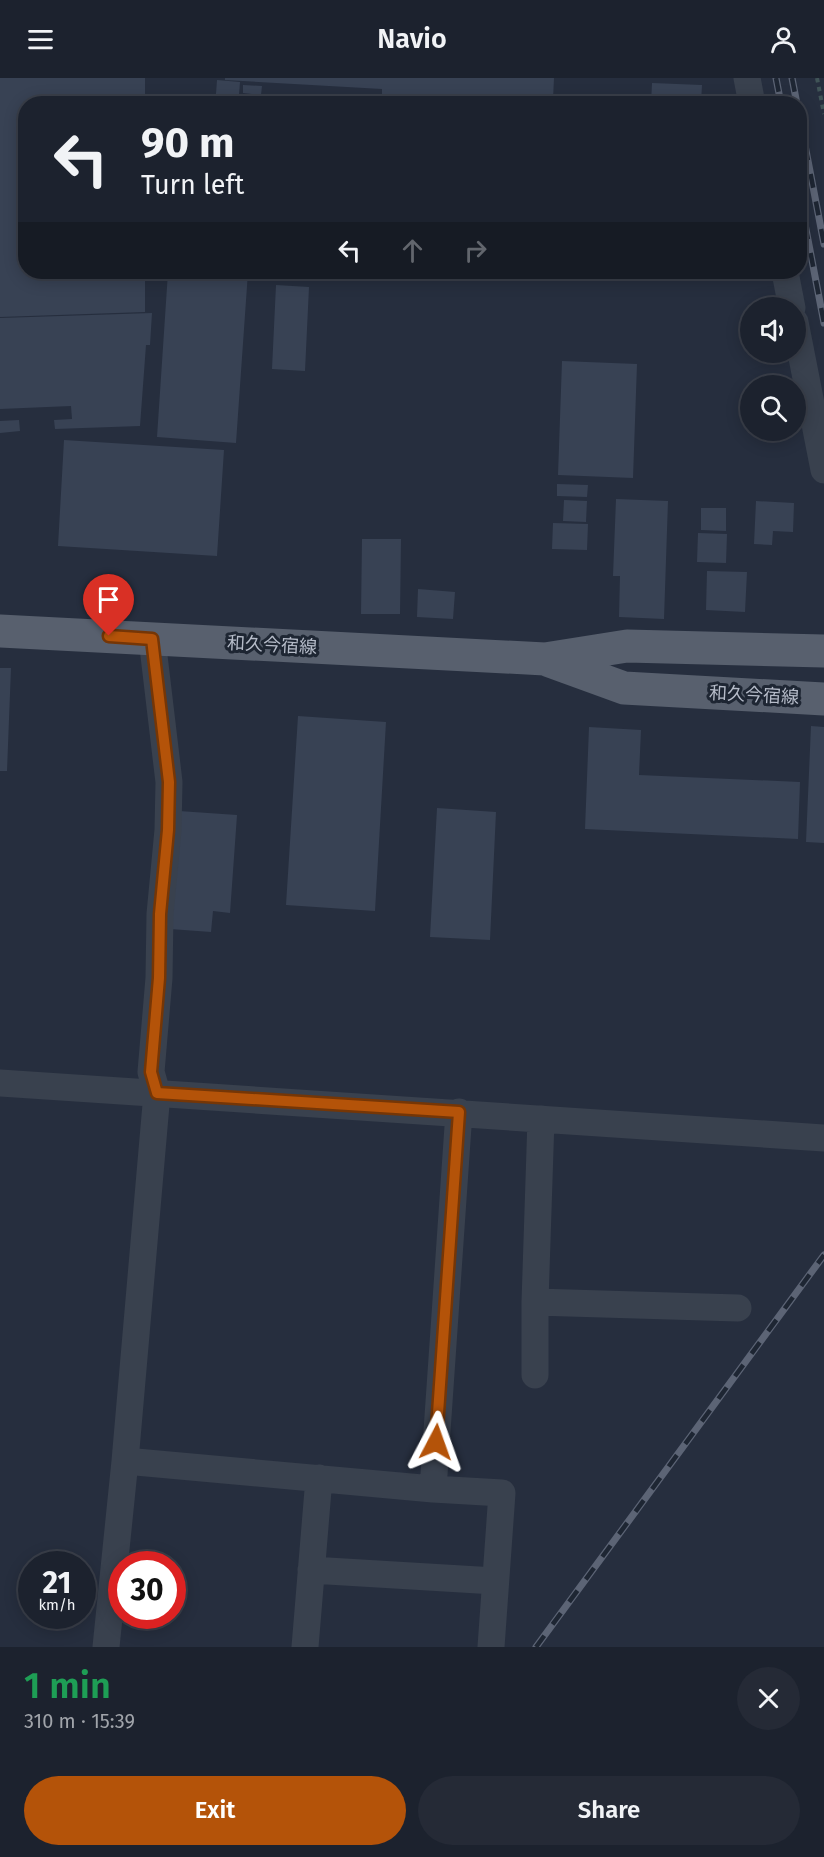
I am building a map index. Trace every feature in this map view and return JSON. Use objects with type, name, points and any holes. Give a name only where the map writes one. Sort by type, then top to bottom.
[{"type":"main road","name":"和久今宿線","points":[[0,631],[545,659],[627,646],[824,651]]},
{"type":"main road","name":"和久今宿線","points":[[545,659],[624,688],[824,699]]},
{"type":"street","points":[[747,78],[750,96]]},
{"type":"street","points":[[786,279],[790,297]]},
{"type":"street","points":[[803,363],[824,470]]},
{"type":"street","points":[[106,1647],[125,1461],[157,1093],[151,1072],[159,978],[160,914],[168,830],[169,782],[152,639]]},
{"type":"street","points":[[0,1083],[824,1138]]},
{"type":"street","points":[[433,1488],[459,1112]]},
{"type":"street","points":[[535,1375],[541,1119]]},
{"type":"street","points":[[535,1302],[738,1308]]},
{"type":"street","points":[[125,1461],[502,1493],[491,1647]]},
{"type":"street","points":[[305,1647],[319,1478]]},
{"type":"street","points":[[311,1570],[495,1581]]},
{"type":"path","points":[[817,78],[824,114]]},
{"type":"building","points":[[0,78],[145,78],[145,96],[18,96],[18,279],[145,279],[145,312],[0,317]]},
{"type":"building","points":[[225,78],[554,78],[553,96],[382,96],[382,89],[225,80]]},
{"type":"building","points":[[217,80],[240,82],[239,95],[216,94]]},
{"type":"building","points":[[652,83],[702,85],[701,96],[651,96]]},
{"type":"building","points":[[243,85],[262,86],[261,95],[243,93]]},
{"type":"building","points":[[168,279],[248,279],[236,443],[157,437]]},
{"type":"building","points":[[276,285],[309,287],[305,371],[272,369]]},
{"type":"building","points":[[152,313],[150,345],[146,345],[140,426],[55,429],[54,420],[72,419],[71,406],[0,409],[0,318]]},
{"type":"building","points":[[562,361],[637,364],[633,478],[558,475]]},
{"type":"building","points":[[19,420],[20,431],[0,433],[0,421]]},
{"type":"building","points":[[64,440],[224,450],[217,556],[58,546]]},
{"type":"building","points":[[557,484],[588,485],[587,497],[557,496]]},
{"type":"building","points":[[616,499],[668,501],[664,619],[619,617],[620,576],[613,576]]},
{"type":"building","points":[[564,500],[587,501],[586,522],[563,521]]},
{"type":"building","points":[[756,501],[794,503],[793,532],[773,531],[772,545],[754,544]]},
{"type":"building","points":[[701,508],[726,508],[726,531],[701,530]]},
{"type":"building","points":[[553,523],[588,524],[587,550],[552,549]]},
{"type":"building","points":[[698,533],[727,534],[726,563],[697,562]]},
{"type":"building","points":[[362,539],[401,539],[400,614],[361,614]]},
{"type":"building","points":[[707,571],[747,572],[745,612],[706,610]]},
{"type":"building","points":[[418,589],[455,592],[453,619],[417,617]]},
{"type":"building","points":[[0,668],[11,668],[7,771],[0,771]]},
{"type":"building","points":[[298,716],[386,722],[375,911],[286,905]]},
{"type":"building","points":[[811,726],[824,727],[824,843],[806,842]]},
{"type":"building","points":[[589,727],[641,730],[639,775],[800,782],[798,839],[585,829]]},
{"type":"building","points":[[437,808],[496,812],[490,940],[430,937]]},
{"type":"building","points":[[179,811],[237,815],[230,913],[213,911],[211,932],[170,929]]},
{"type":"railway","points":[[776,78],[779,96]]},
{"type":"railway","points":[[792,78],[795,96]]},
{"type":"railway","points":[[807,155],[824,244]]},
{"type":"railway","points":[[807,234],[824,323]]},
{"type":"railway","points":[[536,1647],[824,1255]]},
{"type":"route","points":[[109,636],[152,639],[169,782],[168,830],[160,914],[159,978],[151,1072],[157,1093],[459,1112],[436,1442]]}]
